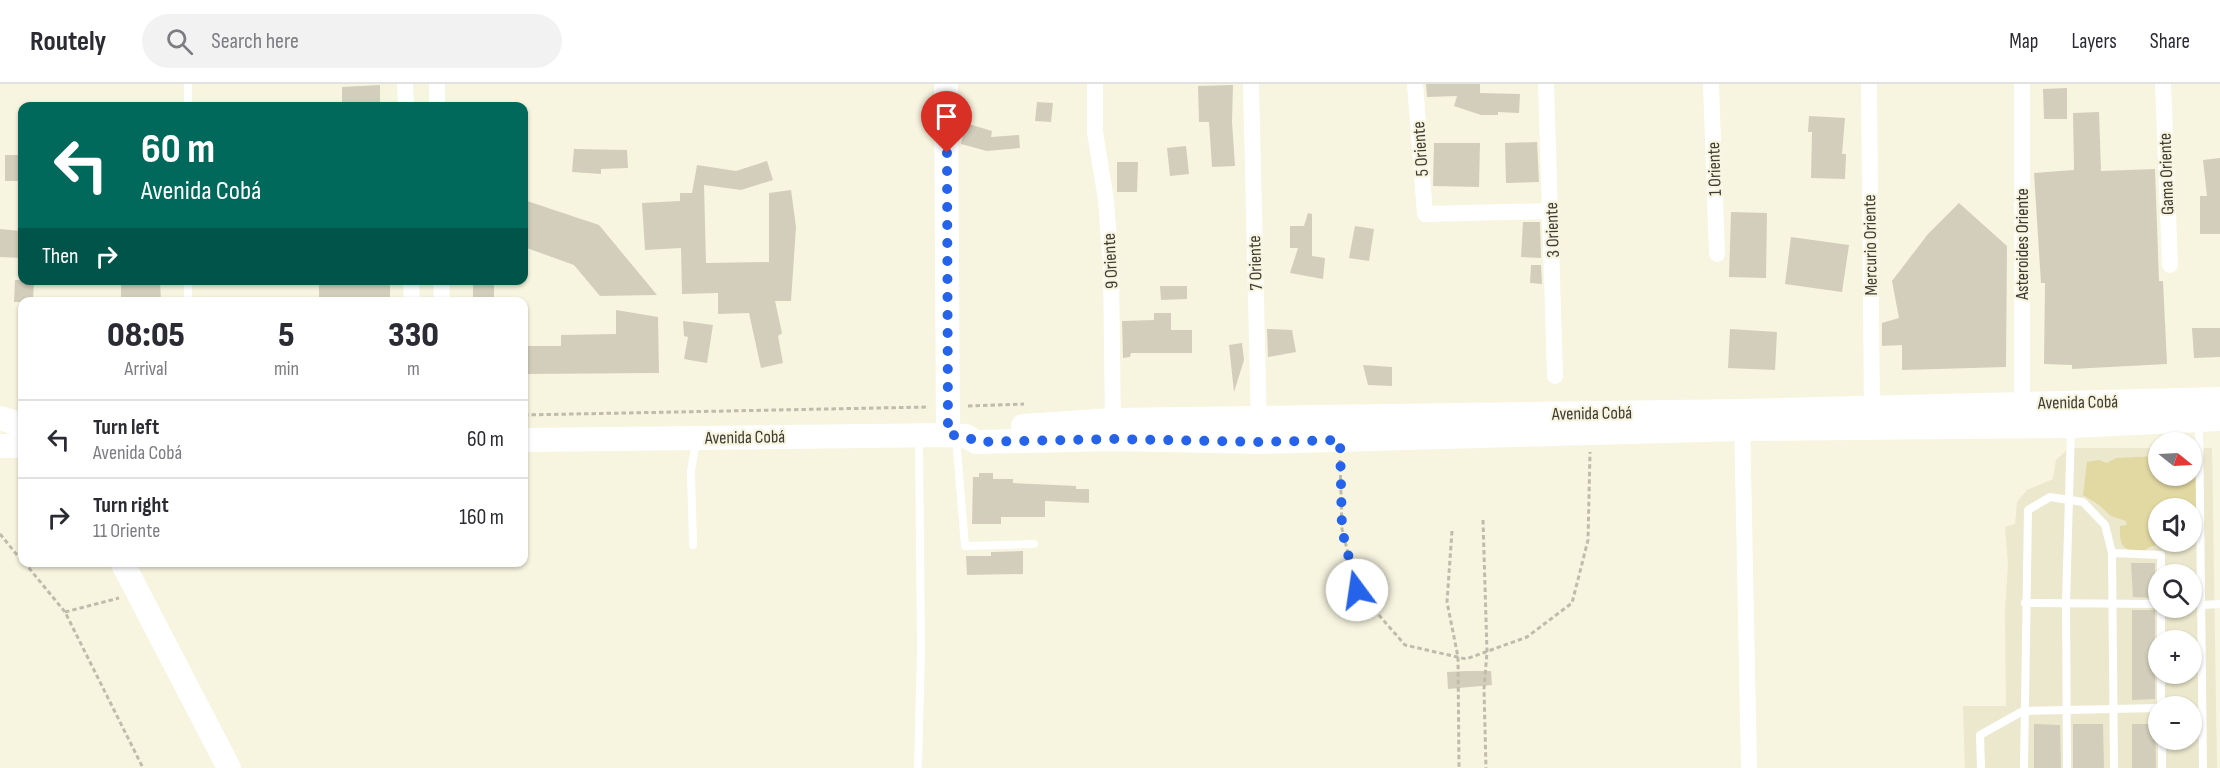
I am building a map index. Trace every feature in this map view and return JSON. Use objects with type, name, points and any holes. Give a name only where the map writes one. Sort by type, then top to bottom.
[{"type":"main road","points":[[946,84],[956,435]]},
{"type":"main road","name":"Avenida Cobá","points":[[528,440],[956,435],[976,442],[1113,430],[1259,431],[2022,414],[2072,415],[2210,409]]},
{"type":"main road","name":"Avenida Cobá","points":[[1259,431],[1340,440],[1590,434],[1742,420]]},
{"type":"main road","points":[[0,446],[17,427]]},
{"type":"main road","points":[[125,567],[229,768]]},
{"type":"street","points":[[405,84],[406,102]]},
{"type":"street","points":[[437,84],[437,102]]},
{"type":"street","name":"9 Oriente","points":[[1095,84],[1095,132],[1106,200],[1111,267],[1113,430]]},
{"type":"street","name":"7 Oriente","points":[[1251,84],[1259,431]]},
{"type":"street","name":"5 Oriente","points":[[1415,84],[1425,214],[1552,211]]},
{"type":"street","name":"3 Oriente","points":[[1546,84],[1552,211],[1555,376]]},
{"type":"street","name":"1 Oriente","points":[[1711,84],[1717,254]]},
{"type":"street","name":"Mercurio Oriente","points":[[1869,84],[1872,417]]},
{"type":"street","name":"Asteroides Oriente","points":[[2022,84],[2022,414]]},
{"type":"street","name":"Gama Oriente","points":[[2163,84],[2170,265]]},
{"type":"street","points":[[1742,420],[1749,768]]},
{"type":"lane","points":[[188,84],[188,102]]},
{"type":"lane","points":[[2204,768],[2202,605],[2210,409]]},
{"type":"lane","points":[[2067,768],[2066,603],[2072,415]]},
{"type":"lane","points":[[918,768],[921,641],[919,435]]},
{"type":"lane","points":[[956,435],[965,546],[1034,543]]},
{"type":"lane","points":[[693,545],[691,471],[696,438]]},
{"type":"lane","points":[[2024,768],[2023,711],[2028,510],[2050,497],[2083,502],[2105,525],[2112,553],[2114,768]]},
{"type":"lane","points":[[2112,553],[2161,555],[2161,564]]},
{"type":"lane","points":[[2025,603],[2148,604]]},
{"type":"lane","points":[[2202,605],[2220,604]]},
{"type":"lane","points":[[1981,768],[1980,735],[2023,711],[2148,708]]},
{"type":"lane","points":[[2162,750],[2162,768]]},
{"type":"path","points":[[1340,440],[1342,530],[1357,590],[1405,645],[1466,659],[1527,637],[1572,603],[1588,540],[1590,434]]},
{"type":"path","points":[[1483,520],[1486,768]]},
{"type":"path","points":[[1452,531],[1447,602],[1458,657],[1459,768]]},
{"type":"path","points":[[0,534],[18,556]]},
{"type":"path","points":[[27,567],[65,612],[143,768]]},
{"type":"path","points":[[65,612],[138,592]]},
{"type":"shaded area","points":[[2069,448],[2148,448],[2148,486],[2202,486],[2202,448],[2212,448],[2217,768],[1965,768],[1963,706],[2006,706],[2005,611],[2008,564],[2005,527],[2015,524],[2017,502],[2027,490],[2053,479],[2056,460]]},
{"type":"shaded area","points":[[2148,456],[2148,486],[2196,486],[2196,498],[2148,498],[2148,548],[2144,554],[2127,549],[2122,544],[2120,526],[2127,525],[2126,521],[2111,516],[2083,495],[2087,462],[2099,460],[2107,463],[2116,458]]},
{"type":"building","points":[[1426,84],[1480,84],[1480,93],[1520,94],[1519,113],[1498,112],[1498,115],[1481,115],[1454,106],[1457,96],[1427,97]]},
{"type":"building","points":[[380,85],[380,102],[342,102],[342,87]]},
{"type":"building","points":[[1233,85],[1232,122],[1235,166],[1212,167],[1209,122],[1199,122],[1198,86]]},
{"type":"building","points":[[2067,88],[2067,119],[2044,119],[2043,89]]},
{"type":"building","points":[[1037,102],[1053,103],[1051,122],[1035,121]]},
{"type":"building","points":[[2099,112],[2101,171],[2155,169],[2159,281],[2163,281],[2167,364],[2072,369],[2072,365],[2044,364],[2045,283],[2041,283],[2034,173],[2074,170],[2073,113]]},
{"type":"building","points":[[1809,116],[1845,118],[1842,154],[1846,154],[1845,179],[1811,178],[1812,132],[1808,132]]},
{"type":"building","points":[[965,123],[992,131],[991,137],[1019,135],[1020,148],[987,151],[961,144]]},
{"type":"building","points":[[1537,142],[1539,182],[1506,183],[1505,143]]},
{"type":"building","points":[[1434,143],[1480,143],[1479,187],[1433,186]]},
{"type":"building","points":[[1186,146],[1189,174],[1170,176],[1167,148]]},
{"type":"building","points":[[574,149],[627,150],[628,168],[601,169],[601,174],[572,172]]},
{"type":"building","points":[[5,155],[18,155],[18,181],[5,181]]},
{"type":"building","points":[[2220,158],[2220,234],[2200,234],[2200,196],[2207,196],[2203,160]]},
{"type":"building","points":[[767,161],[773,180],[741,190],[704,185],[706,263],[769,262],[769,193],[791,190],[796,227],[791,301],[775,301],[782,333],[778,336],[783,363],[761,368],[749,313],[718,314],[718,293],[682,294],[681,248],[645,250],[642,203],[680,201],[680,193],[692,193],[697,165],[736,171]]},
{"type":"building","points":[[1117,162],[1138,162],[1137,192],[1117,192]]},
{"type":"building","points":[[528,201],[599,225],[657,295],[600,296],[574,265],[528,248]]},
{"type":"building","points":[[1959,203],[2007,246],[2006,367],[1902,370],[1902,345],[1882,346],[1882,323],[1899,318],[1892,281],[1928,234]]},
{"type":"building","points":[[1731,212],[1767,213],[1766,278],[1729,277]]},
{"type":"building","points":[[1308,213],[1312,214],[1312,256],[1325,258],[1323,279],[1290,273],[1298,248],[1290,248],[1290,226],[1304,226]]},
{"type":"building","points":[[1523,222],[1540,222],[1541,258],[1521,257]]},
{"type":"building","points":[[1355,226],[1374,229],[1369,261],[1349,258]]},
{"type":"building","points":[[0,229],[18,231],[18,258],[0,257]]},
{"type":"building","points":[[1791,237],[1849,245],[1842,292],[1785,284]]},
{"type":"building","points":[[1531,265],[1541,265],[1542,284],[1530,283]]},
{"type":"building","points":[[15,280],[18,280],[18,285],[34,285],[33,297],[18,297],[18,302],[14,302]]},
{"type":"building","points":[[121,285],[160,285],[161,297],[121,297]]},
{"type":"building","points":[[319,285],[390,285],[390,297],[319,297]]},
{"type":"building","points":[[473,285],[494,285],[494,297],[473,297]]},
{"type":"building","points":[[1160,286],[1187,286],[1187,299],[1161,300]]},
{"type":"building","points":[[616,310],[658,317],[659,373],[528,374],[528,346],[561,346],[561,335],[616,334]]},
{"type":"building","points":[[1154,313],[1171,313],[1171,330],[1192,330],[1192,353],[1131,353],[1130,357],[1123,358],[1122,321],[1154,320]]},
{"type":"building","points":[[683,321],[713,325],[707,363],[684,359],[688,337],[684,336]]},
{"type":"building","points":[[2192,328],[2220,328],[2220,357],[2194,358]]},
{"type":"building","points":[[1267,329],[1292,330],[1296,352],[1268,357]]},
{"type":"building","points":[[1730,329],[1777,332],[1775,370],[1728,368]]},
{"type":"building","points":[[1242,343],[1244,360],[1234,392],[1229,345]]},
{"type":"building","points":[[1363,365],[1392,367],[1392,386],[1368,385]]},
{"type":"building","points":[[979,473],[993,473],[993,479],[1013,479],[1013,483],[1076,486],[1076,489],[1089,489],[1089,503],[1045,501],[1045,517],[1001,517],[1001,524],[972,524],[973,477],[979,477]]},
{"type":"building","points":[[1023,551],[1023,574],[967,575],[966,556],[991,556],[991,552]]},
{"type":"building","points":[[2131,563],[2155,563],[2148,564],[2148,598],[2133,597]]},
{"type":"building","points":[[2132,610],[2148,610],[2148,618],[2155,618],[2155,630],[2148,630],[2148,684],[2155,684],[2155,696],[2148,696],[2148,699],[2132,700]]},
{"type":"building","points":[[1491,671],[1492,685],[1448,689],[1447,672]]},
{"type":"building","points":[[2034,724],[2060,725],[2061,768],[2034,768]]},
{"type":"building","points":[[2073,724],[2103,724],[2104,768],[2073,768]]},
{"type":"building","points":[[2132,724],[2148,724],[2148,750],[2156,750],[2156,768],[2132,768]]},
{"type":"route","points":[[947,153],[948,435],[966,436],[976,442],[1114,439],[1259,442],[1340,440],[1342,530],[1357,590]]}]
